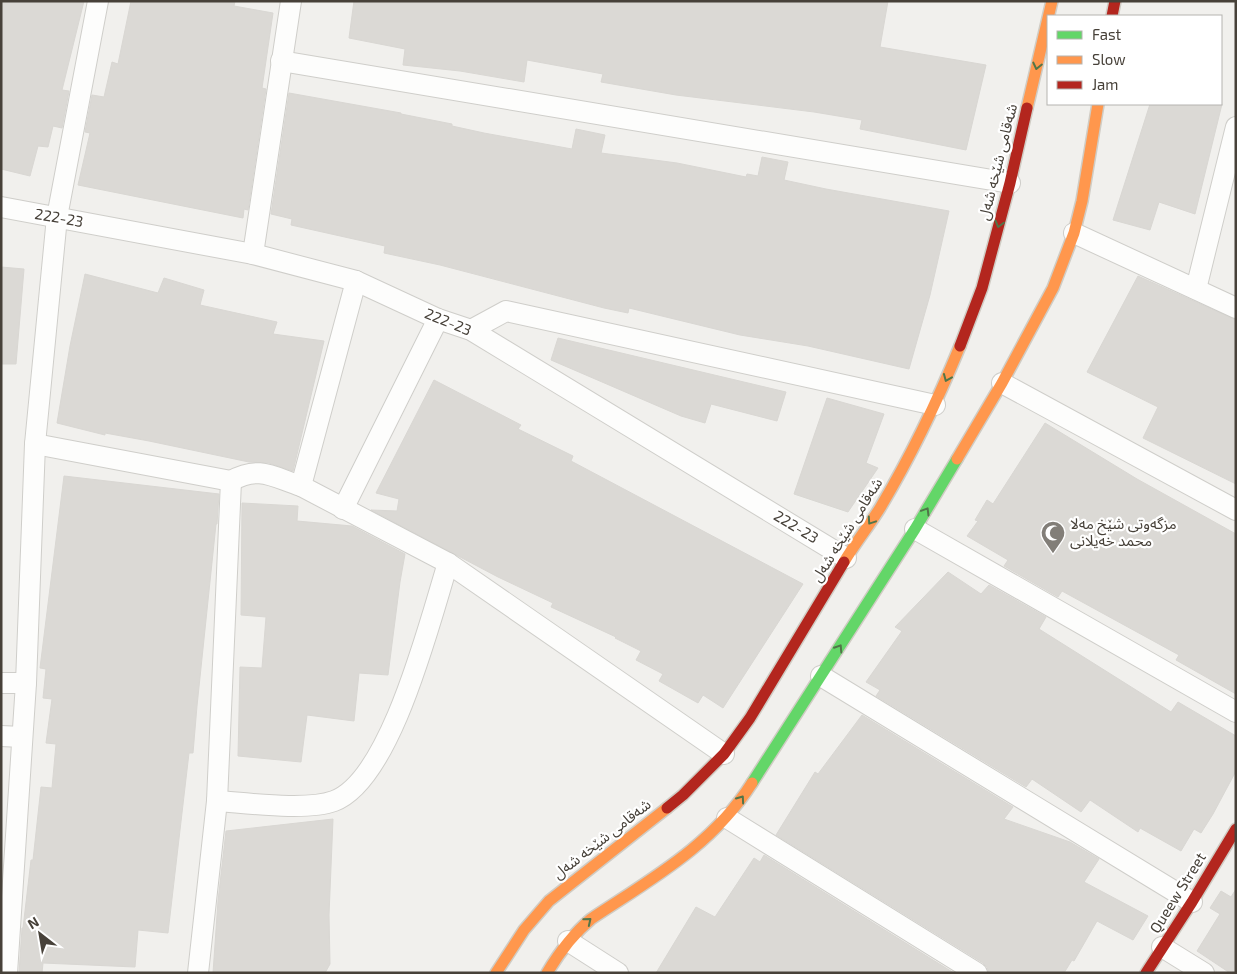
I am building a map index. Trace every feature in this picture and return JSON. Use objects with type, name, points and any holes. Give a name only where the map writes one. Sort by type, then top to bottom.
[{"type":"street","points":[[7,973],[26,683],[35,444],[57,217],[98,1]]},
{"type":"street","points":[[253,254],[291,1]]},
{"type":"street","name":"شەقامی شێخه‌ شه‌ل","points":[[1049,15],[1052,1]]},
{"type":"street","points":[[1112,15],[1115,1]]},
{"type":"street","name":"شەقامی شێخه‌ شه‌ل","points":[[496,973],[516,939],[543,906],[558,892],[683,795],[724,754],[750,718],[846,558],[879,509],[935,404],[960,347],[982,288],[1010,183],[1047,23]]},
{"type":"street","points":[[281,62],[1010,183]]},
{"type":"street","points":[[547,973],[568,941],[591,919],[692,851],[727,818],[744,796],[915,529],[1002,383],[1053,288],[1074,232],[1082,201],[1098,105]]},
{"type":"street","points":[[1196,289],[1236,127]]},
{"type":"street","name":"222-23","points":[[1,207],[253,254],[356,281],[438,319],[471,330],[846,558]]},
{"type":"street","points":[[1074,232],[1236,308]]},
{"type":"street","points":[[301,486],[356,281]]},
{"type":"street","points":[[471,330],[506,311],[935,404]]},
{"type":"street","points":[[343,509],[438,319]]},
{"type":"street","points":[[1002,383],[1236,510]]},
{"type":"street","points":[[35,444],[231,481],[244,474],[260,472],[301,486],[448,564],[724,754]]},
{"type":"street","points":[[198,973],[216,801],[231,481]]},
{"type":"street","points":[[915,529],[1236,712]]},
{"type":"street","points":[[216,801],[305,806],[334,801],[358,785],[381,751],[402,706],[448,564]]},
{"type":"street","points":[[821,676],[1192,902]]},
{"type":"street","points":[[1,683],[26,683]]},
{"type":"street","points":[[1,736],[22,737]]},
{"type":"street","points":[[727,818],[977,973]]},
{"type":"street","name":"Queew Street","points":[[1146,973],[1236,829]]},
{"type":"street","points":[[568,941],[618,973]]},
{"type":"street","points":[[1162,947],[1204,973]]},
{"type":"building","points":[[1,1],[84,1],[62,90],[69,91],[62,128],[53,126],[48,147],[38,146],[30,176],[1,169]]},
{"type":"building","points":[[131,1],[235,1],[234,6],[273,13],[262,88],[266,89],[248,210],[244,209],[243,218],[78,185],[90,133],[85,132],[92,95],[104,97],[112,62],[118,64]]},
{"type":"building","points":[[354,1],[888,1],[880,47],[986,65],[966,150],[860,129],[862,120],[814,112],[676,95],[601,82],[603,74],[527,60],[524,82],[460,71],[403,65],[405,49],[349,38]]},
{"type":"building","points":[[289,93],[401,113],[484,133],[572,149],[576,129],[605,135],[601,153],[677,163],[746,177],[747,174],[758,176],[762,157],[788,162],[784,180],[949,211],[930,295],[909,369],[808,346],[740,335],[629,308],[628,313],[604,308],[440,265],[384,253],[385,246],[291,225],[292,219],[271,214]]},
{"type":"building","points":[[1150,105],[1222,105],[1195,214],[1159,202],[1150,230],[1113,220]]},
{"type":"building","points":[[1,267],[24,269],[16,364],[1,364]]},
{"type":"building","points":[[85,274],[158,293],[164,278],[204,290],[200,305],[277,322],[273,334],[324,341],[293,471],[269,463],[249,462],[149,441],[105,433],[105,435],[57,423]]},
{"type":"building","points":[[1138,276],[1236,320],[1236,484],[1143,438],[1158,407],[1087,372]]},
{"type":"building","points":[[558,338],[786,392],[777,421],[711,404],[705,423],[681,416],[551,360]]},
{"type":"building","points":[[434,380],[521,425],[518,429],[573,456],[571,461],[803,584],[723,708],[703,695],[698,703],[659,681],[663,674],[636,660],[641,651],[616,637],[551,607],[553,603],[498,577],[371,510],[397,511],[399,499],[376,493]]},
{"type":"building","points":[[827,398],[884,414],[866,463],[878,468],[848,512],[794,494]]},
{"type":"building","points":[[1045,423],[1137,479],[1236,534],[1236,694],[1176,660],[1179,655],[1062,591],[1058,597],[1004,566],[1008,560],[967,536],[978,521],[975,520],[987,500],[993,504]]},
{"type":"building","points":[[64,476],[219,494],[217,524],[193,753],[189,753],[168,933],[138,930],[135,967],[43,963],[42,973],[19,973],[22,928],[31,860],[33,860],[41,787],[52,788],[56,744],[46,743],[52,699],[43,698],[46,669],[40,668]]},
{"type":"building","points":[[242,503],[298,506],[297,521],[352,526],[405,554],[388,675],[359,673],[354,721],[307,715],[301,762],[238,756],[240,667],[262,668],[266,617],[241,615]]},
{"type":"building","points":[[948,572],[981,594],[989,585],[1046,617],[1039,629],[1171,712],[1178,702],[1236,736],[1236,771],[1201,833],[1194,829],[1181,851],[1140,828],[1138,832],[1090,800],[1081,812],[1032,779],[1026,787],[876,696],[880,690],[866,682],[902,631],[895,627]]},
{"type":"building","points":[[862,715],[1013,807],[1004,819],[1070,842],[1099,859],[1084,882],[1148,916],[1133,940],[1097,921],[1074,961],[1072,960],[1064,973],[989,973],[983,963],[776,835],[815,772],[818,774]]},
{"type":"building","points":[[333,819],[329,915],[330,964],[325,973],[213,973],[218,901],[226,831]]},
{"type":"building","points":[[764,855],[954,973],[656,973],[696,907],[715,917],[754,858],[760,862]]},
{"type":"building","points":[[1236,889],[1236,973],[1230,973],[1197,951],[1220,914],[1210,908],[1221,891],[1231,897]]},
{"type":"traffic: fast","points":[[752,783],[915,529],[957,459]]},
{"type":"traffic: slow","points":[[1049,15],[1052,1]]},
{"type":"traffic: slow","points":[[1027,108],[1047,22]]},
{"type":"traffic: slow","points":[[957,459],[1002,383],[1053,288],[1074,233],[1082,201],[1098,105]]},
{"type":"traffic: slow","points":[[844,562],[880,508],[913,449],[960,346]]},
{"type":"traffic: slow","points":[[547,973],[556,958],[584,925],[679,860],[718,825],[752,783]]},
{"type":"traffic: slow","points":[[496,973],[524,930],[549,901],[667,808]]},
{"type":"traffic: jam","points":[[1112,15],[1115,1]]},
{"type":"traffic: jam","points":[[960,346],[982,288],[1010,183],[1027,108]]},
{"type":"traffic: jam","points":[[667,808],[683,795],[724,754],[750,718],[844,562]]},
{"type":"traffic: jam","points":[[1146,973],[1236,829]]},
{"type":"place","name":"مزگەوتی شێخ مەلا محمد خەیلانی","points":[[1053,554]]}]
